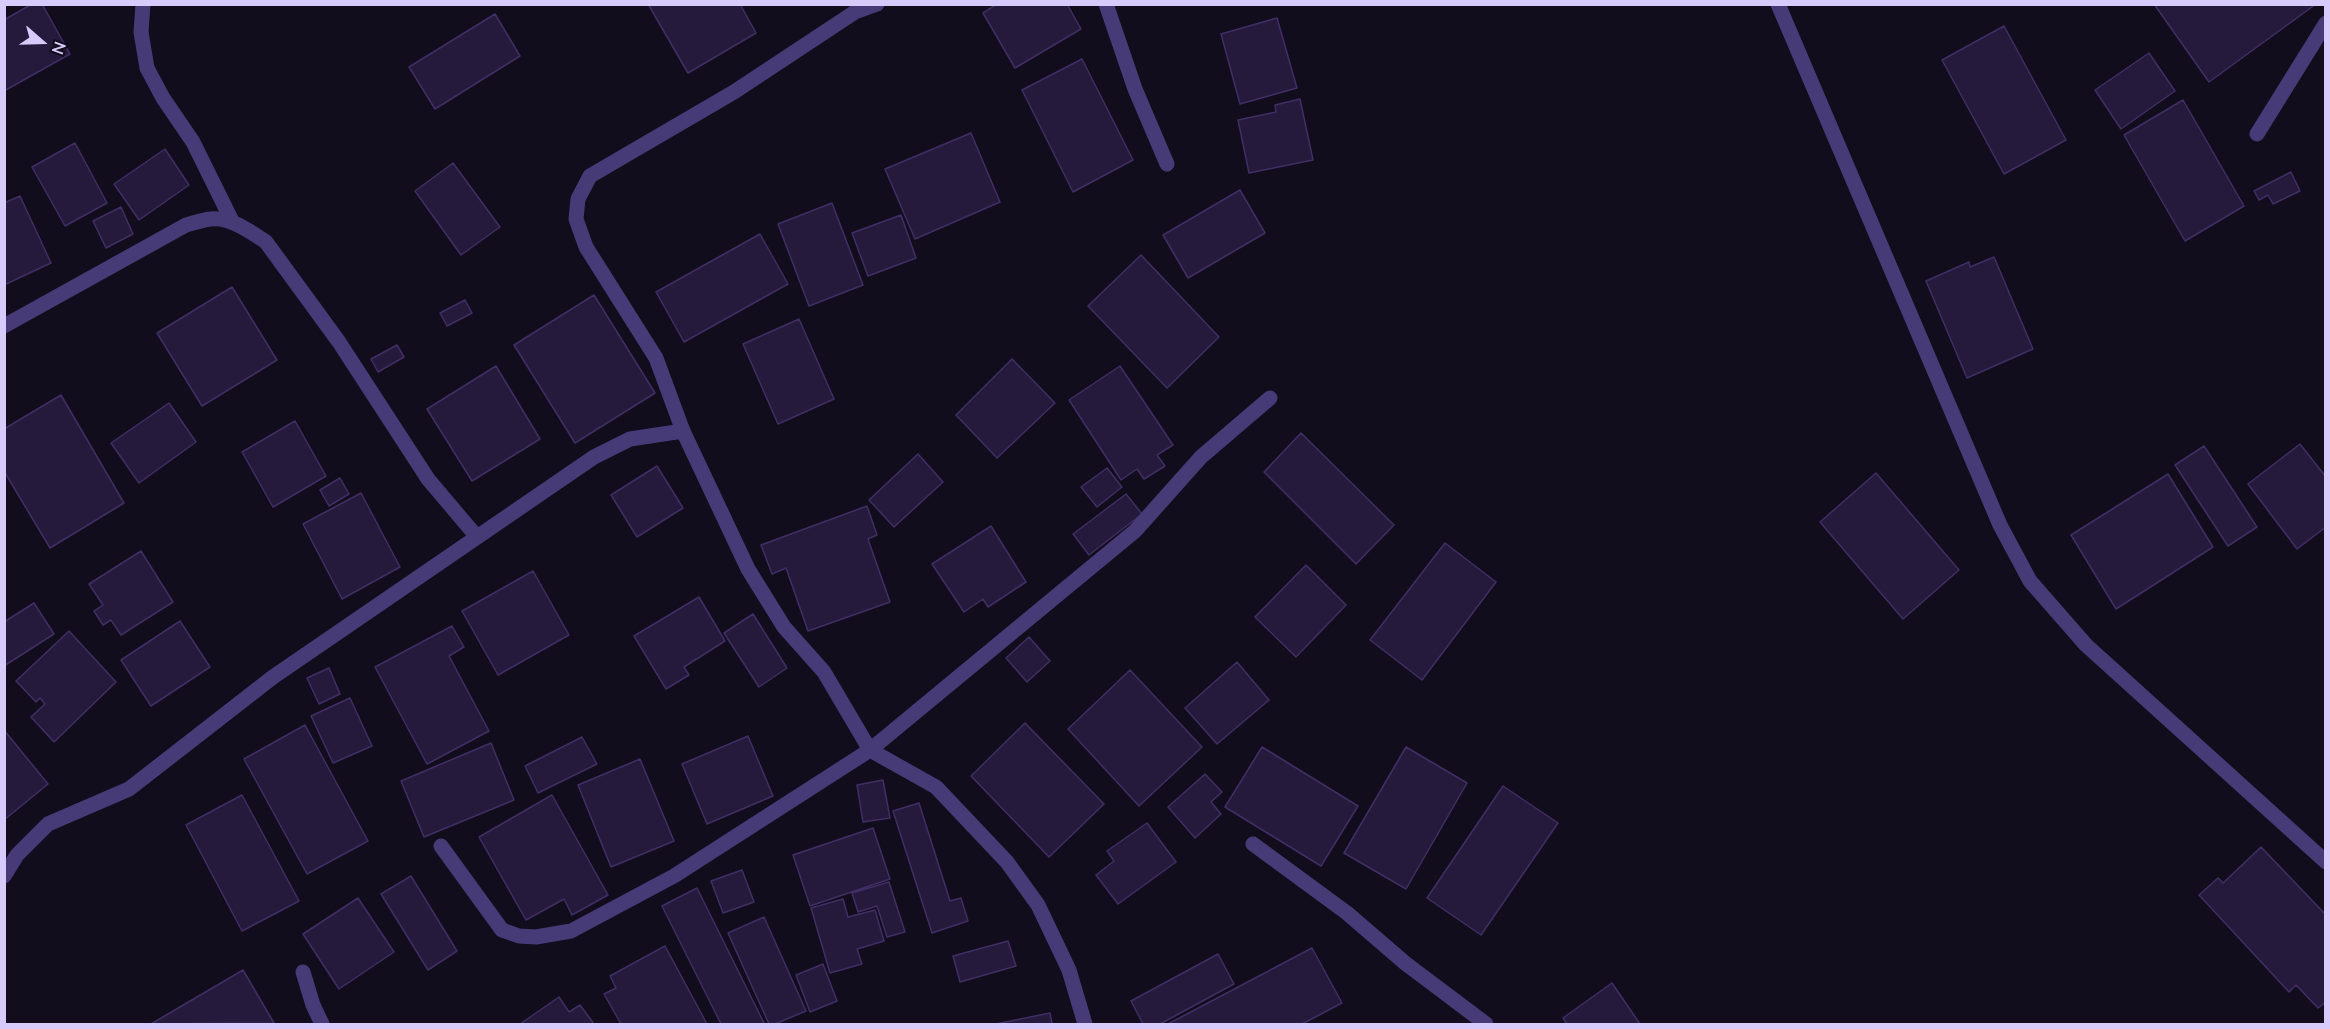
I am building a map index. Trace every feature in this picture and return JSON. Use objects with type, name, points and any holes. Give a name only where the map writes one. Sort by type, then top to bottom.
[{"type":"street","points":[[143,4],[141,32],[147,68],[163,98],[193,142],[233,223]]},
{"type":"street","points":[[877,4],[855,12],[734,92],[590,176],[578,199],[576,219],[586,248],[656,358],[683,431],[748,570],[784,627],[824,672],[870,750],[936,787],[1007,862],[1038,905],[1069,970],[1085,1024]]},
{"type":"street","points":[[1106,4],[1135,89],[1167,164]]},
{"type":"street","points":[[1778,4],[2000,525],[2030,581],[2086,645],[2325,862]]},
{"type":"street","points":[[2257,134],[2325,23]]},
{"type":"street","points":[[4,326],[186,225],[212,218],[233,223],[266,242],[339,342],[428,479],[477,537]]},
{"type":"street","points":[[441,846],[502,930],[519,936],[536,937],[571,931],[674,876],[870,750],[1136,531],[1201,457],[1270,398]]},
{"type":"street","points":[[4,876],[17,855],[48,824],[129,789],[273,677],[594,457],[630,439],[683,431]]},
{"type":"street","points":[[1253,844],[1347,913],[1405,963],[1486,1024]]},
{"type":"street","points":[[303,972],[313,1005],[322,1024]]},
{"type":"building","points":[[32,4],[42,4],[70,54],[4,91],[4,20]]},
{"type":"building","points":[[648,4],[740,4],[756,33],[688,73]]},
{"type":"building","points":[[997,4],[1067,4],[1081,29],[1015,68],[983,13]]},
{"type":"building","points":[[2154,4],[2316,4],[2209,82]]},
{"type":"building","points":[[495,14],[520,56],[435,109],[409,67]]},
{"type":"building","points":[[1277,18],[1297,88],[1240,104],[1221,34]]},
{"type":"building","points":[[2004,26],[2066,140],[2004,174],[1942,60]]},
{"type":"building","points":[[2149,53],[2175,91],[2121,129],[2095,90]]},
{"type":"building","points":[[1082,59],[1133,160],[1073,192],[1022,90]]},
{"type":"building","points":[[1300,99],[1313,160],[1249,173],[1238,120],[1276,112],[1275,105]]},
{"type":"building","points":[[2183,100],[2244,206],[2185,241],[2124,135]]},
{"type":"building","points":[[971,133],[1000,202],[915,239],[885,169]]},
{"type":"building","points":[[75,143],[107,203],[65,226],[32,167]]},
{"type":"building","points":[[165,149],[189,185],[139,220],[114,184]]},
{"type":"building","points":[[453,163],[500,227],[461,255],[415,191]]},
{"type":"building","points":[[2291,172],[2300,191],[2273,204],[2268,195],[2259,200],[2254,191]]},
{"type":"building","points":[[1240,190],[1265,233],[1188,278],[1163,235]]},
{"type":"building","points":[[20,196],[51,263],[4,285],[4,203]]},
{"type":"building","points":[[832,203],[863,285],[809,306],[778,224]]},
{"type":"building","points":[[121,207],[133,234],[106,248],[93,221]]},
{"type":"building","points":[[901,215],[916,258],[868,276],[852,233]]},
{"type":"building","points":[[760,234],[788,284],[684,342],[656,292]]},
{"type":"building","points":[[1141,255],[1219,337],[1167,388],[1088,306]]},
{"type":"building","points":[[1994,257],[2033,349],[1967,378],[1926,281],[1969,262],[1970,267]]},
{"type":"building","points":[[232,287],[277,360],[202,406],[157,333]]},
{"type":"building","points":[[594,295],[655,393],[575,443],[514,345]]},
{"type":"building","points":[[465,300],[472,313],[447,326],[440,313]]},
{"type":"building","points":[[799,319],[834,399],[778,424],[743,344]]},
{"type":"building","points":[[397,345],[404,357],[378,372],[371,359]]},
{"type":"building","points":[[1012,359],[1055,403],[997,458],[956,415]]},
{"type":"building","points":[[496,366],[540,439],[472,481],[427,409]]},
{"type":"building","points":[[1120,366],[1173,445],[1157,455],[1165,466],[1144,479],[1137,469],[1121,480],[1069,400]]},
{"type":"building","points":[[61,395],[124,503],[50,548],[4,471],[4,429]]},
{"type":"building","points":[[169,403],[196,442],[139,483],[111,443]]},
{"type":"building","points":[[295,421],[326,476],[273,507],[242,452]]},
{"type":"building","points":[[1301,433],[1394,525],[1356,564],[1264,472]]},
{"type":"building","points":[[2300,444],[2326,477],[2326,527],[2297,549],[2248,484]]},
{"type":"building","points":[[2204,446],[2257,527],[2228,546],[2175,465]]},
{"type":"building","points":[[918,454],[943,482],[894,527],[869,500]]},
{"type":"building","points":[[657,466],[683,508],[637,537],[611,495]]},
{"type":"building","points":[[1107,468],[1122,487],[1097,507],[1081,487]]},
{"type":"building","points":[[1876,473],[1959,570],[1903,619],[1820,522]]},
{"type":"building","points":[[2168,474],[2213,547],[2116,609],[2071,535]]},
{"type":"building","points":[[340,478],[349,494],[329,506],[320,490]]},
{"type":"building","points":[[361,493],[400,567],[342,599],[303,524]]},
{"type":"building","points":[[1126,494],[1142,514],[1089,555],[1073,534]]},
{"type":"building","points":[[867,506],[877,535],[868,539],[890,602],[808,631],[786,568],[772,574],[761,545]]},
{"type":"building","points":[[991,526],[1026,582],[988,607],[983,599],[964,612],[932,564]]},
{"type":"building","points":[[1445,543],[1496,582],[1422,680],[1370,640]]},
{"type":"building","points":[[141,551],[173,602],[121,635],[111,620],[103,625],[94,611],[103,605],[89,584]]},
{"type":"building","points":[[1306,565],[1346,605],[1296,657],[1255,617]]},
{"type":"building","points":[[533,571],[569,635],[498,675],[462,611]]},
{"type":"building","points":[[699,597],[725,641],[684,667],[689,675],[666,689],[634,636]]},
{"type":"building","points":[[34,603],[54,634],[4,666],[4,622]]},
{"type":"building","points":[[753,614],[787,668],[759,687],[724,633]]},
{"type":"building","points":[[180,621],[210,667],[151,706],[121,660]]},
{"type":"building","points":[[452,626],[464,647],[449,656],[489,731],[427,764],[375,667]]},
{"type":"building","points":[[69,631],[116,682],[54,742],[31,717],[45,704],[40,698],[36,702],[16,681]]},
{"type":"building","points":[[1029,637],[1050,661],[1027,682],[1006,658]]},
{"type":"building","points":[[1237,662],[1269,700],[1217,744],[1185,708]]},
{"type":"building","points":[[329,668],[340,694],[319,704],[307,678]]},
{"type":"building","points":[[1130,670],[1202,747],[1139,806],[1068,729]]},
{"type":"building","points":[[350,698],[372,746],[333,763],[311,716]]},
{"type":"building","points":[[1025,723],[1104,804],[1049,857],[971,776]]},
{"type":"building","points":[[305,725],[368,841],[307,874],[244,759]]},
{"type":"building","points":[[4,730],[48,784],[4,820]]},
{"type":"building","points":[[748,736],[773,796],[707,824],[682,764]]},
{"type":"building","points":[[582,737],[597,764],[538,793],[525,766]]},
{"type":"building","points":[[491,743],[514,800],[424,837],[401,781]]},
{"type":"building","points":[[1262,747],[1358,806],[1321,866],[1225,807]]},
{"type":"building","points":[[1406,747],[1467,783],[1406,889],[1344,853]]},
{"type":"building","points":[[640,759],[674,841],[611,867],[578,785]]},
{"type":"building","points":[[1205,774],[1222,792],[1211,802],[1221,814],[1195,838],[1168,807]]},
{"type":"building","points":[[883,780],[890,818],[863,822],[857,785]]},
{"type":"building","points":[[1503,786],[1558,823],[1481,935],[1427,898]]},
{"type":"building","points":[[242,795],[299,901],[242,931],[186,825]]},
{"type":"building","points":[[552,795],[608,895],[572,915],[564,899],[526,920],[479,837]]},
{"type":"building","points":[[919,803],[950,901],[961,898],[968,921],[932,933],[893,811]]},
{"type":"building","points":[[1147,823],[1176,862],[1118,904],[1096,875],[1114,861],[1107,851]]},
{"type":"building","points":[[873,828],[890,879],[810,906],[793,855]]},
{"type":"building","points":[[2261,847],[2326,915],[2326,1002],[2318,1008],[2296,985],[2289,992],[2199,895],[2218,878],[2223,883]]},
{"type":"building","points":[[742,870],[754,902],[723,913],[711,881]]},
{"type":"building","points":[[411,876],[457,951],[428,970],[381,894]]},
{"type":"building","points":[[889,882],[905,932],[887,937],[877,906],[858,912],[852,893]]},
{"type":"building","points":[[697,888],[764,1023],[721,1024],[662,906]]},
{"type":"building","points":[[358,898],[394,952],[339,989],[303,934]]},
{"type":"building","points":[[843,899],[848,917],[875,910],[884,941],[857,949],[862,964],[830,973],[811,908]]},
{"type":"building","points":[[764,917],[806,1011],[775,1024],[769,1024],[728,933]]},
{"type":"building","points":[[1008,941],[1016,966],[960,982],[953,956]]},
{"type":"building","points":[[665,946],[707,1024],[621,1024],[604,994],[616,988],[610,976]]},
{"type":"building","points":[[1312,948],[1342,1003],[1302,1024],[1168,1024]]},
{"type":"building","points":[[1218,954],[1234,984],[1160,1024],[1143,1024],[1131,1001]]},
{"type":"building","points":[[823,964],[837,1001],[810,1012],[796,975]]},
{"type":"building","points":[[243,970],[274,1023],[151,1024]]},
{"type":"building","points":[[1612,983],[1640,1024],[1567,1024],[1563,1018]]},
{"type":"building","points":[[559,997],[569,1012],[580,1005],[594,1024],[520,1024]]},
{"type":"building","points":[[1050,1013],[1052,1024],[996,1024]]}]
